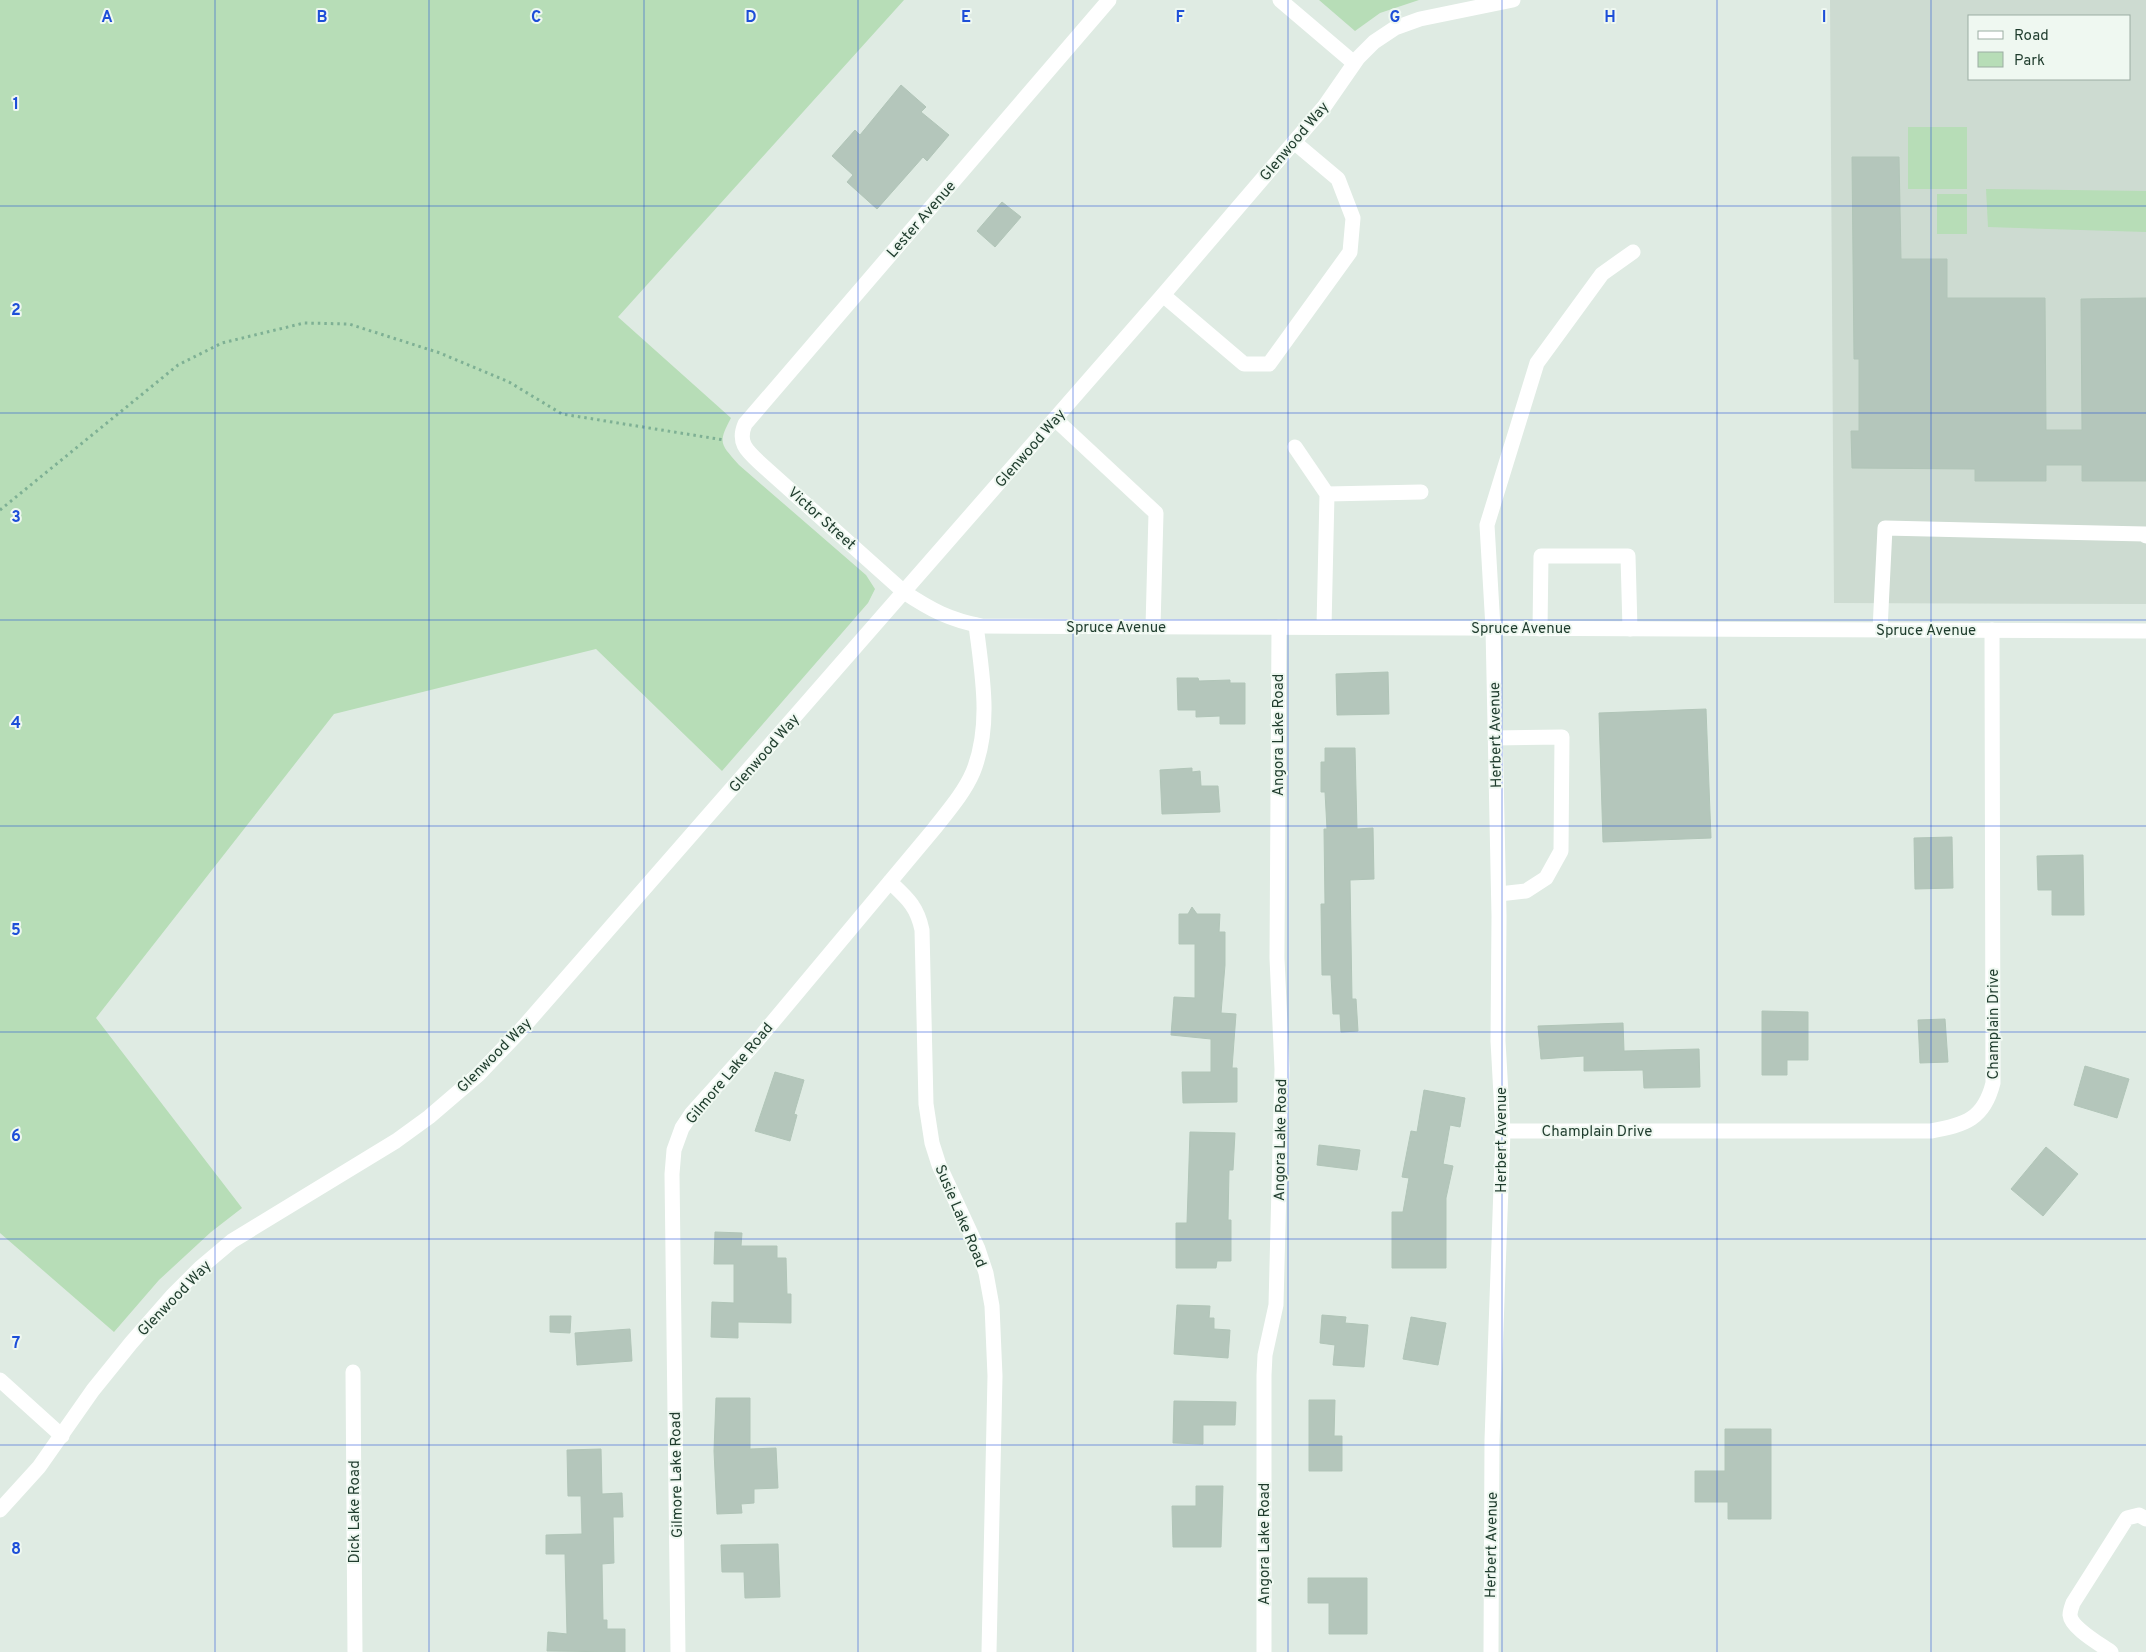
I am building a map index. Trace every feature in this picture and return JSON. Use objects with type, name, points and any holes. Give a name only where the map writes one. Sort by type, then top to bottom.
[{"type":"street","name":"Lester Avenue","points":[[742,442],[741,434],[745,424],[1109,0]]},
{"type":"street","points":[[1280,0],[1354,63]]},
{"type":"street","name":"Glenwood Way","points":[[0,1510],[39,1467],[93,1390],[131,1343],[173,1295],[200,1268],[232,1241],[396,1141],[429,1117],[478,1075],[545,1002],[1163,295],[1324,107],[1354,63],[1374,42],[1395,28],[1420,20],[1513,0]]},
{"type":"street","points":[[1163,295],[1244,364],[1269,364],[1350,252],[1353,218],[1338,179],[1294,142]]},
{"type":"street","name":"Herbert Avenue","points":[[1490,1652],[1492,1440],[1503,1131],[1498,1040],[1499,894],[1493,628],[1487,525],[1537,364],[1602,274],[1633,252]]},
{"type":"street","points":[[1055,419],[1156,513],[1153,627]]},
{"type":"street","name":"Victor Street","points":[[742,442],[749,454],[904,592]]},
{"type":"street","points":[[1295,446],[1327,494],[1324,628]]},
{"type":"street","points":[[1327,494],[1420,492]]},
{"type":"street","points":[[1880,630],[1885,528],[2145,534],[2146,536]]},
{"type":"street","points":[[1540,629],[1541,556],[1628,556],[1630,629]]},
{"type":"street","name":"Spruce Avenue","points":[[904,592],[939,614],[976,625],[2146,631]]},
{"type":"street","name":"Gilmore Lake Road","points":[[678,1652],[674,1150],[682,1128],[692,1113],[756,1042],[890,882],[956,801],[972,774],[980,749],[984,688],[976,625]]},
{"type":"street","name":"Angora Lake Road","points":[[1264,1652],[1264,1375],[1265,1355],[1276,1305],[1282,1069],[1277,958],[1279,627]]},
{"type":"street","name":"Champlain Drive","points":[[1503,1131],[1931,1131],[1950,1128],[1976,1117],[1990,1097],[1993,1083],[1992,630]]},
{"type":"street","points":[[1495,738],[1562,737],[1561,851],[1546,878],[1526,891],[1499,894]]},
{"type":"street","name":"Susie Lake Road","points":[[890,882],[910,901],[919,914],[923,937],[926,1104],[928,1122],[939,1165],[978,1249],[986,1273],[992,1306],[995,1376],[989,1652]]},
{"type":"street","name":"Dick Lake Road","points":[[354,1372],[355,1652]]},
{"type":"street","points":[[0,1380],[62,1436]]},
{"type":"street","points":[[2111,1652],[2080,1630],[2072,1621],[2070,1614],[2077,1594],[2126,1518],[2138,1515],[2146,1519]]},
{"type":"path","points":[[0,510],[178,365],[222,343],[304,323],[349,324],[440,353],[509,382],[562,414],[742,442]]},
{"type":"shaded area","points":[[1830,0],[2146,0],[2146,604],[1834,603]]},
{"type":"green space","points":[[0,0],[904,0],[618,317],[731,418],[724,433],[723,443],[725,448],[739,465],[866,575],[875,589],[868,603],[722,771],[596,649],[334,714],[96,1018],[242,1208],[211,1232],[159,1280],[114,1332],[0,1233]]},
{"type":"green space","points":[[1319,0],[1419,0],[1380,13],[1355,31]]},
{"type":"green space","points":[[1908,127],[1967,127],[1967,189],[1908,189]]},
{"type":"green space","points":[[1986,189],[2146,191],[2146,232],[1988,227]]},
{"type":"green space","points":[[1937,194],[1967,194],[1967,234],[1937,234]]},
{"type":"building","points":[[901,85],[926,107],[921,112],[949,135],[927,161],[923,157],[877,209],[847,182],[853,175],[832,156],[855,130],[860,135]]},
{"type":"building","points":[[1852,157],[1899,157],[1901,259],[1947,259],[1947,298],[2045,298],[2046,430],[2082,430],[2081,299],[2146,298],[2146,481],[2082,481],[2082,465],[2046,465],[2046,481],[1975,481],[1975,469],[1852,468],[1851,431],[1859,431],[1859,359],[1854,359]]},
{"type":"building","points":[[1002,202],[1021,217],[995,247],[977,231]]},
{"type":"building","points":[[1388,672],[1389,714],[1337,715],[1336,674]]},
{"type":"building","points":[[1177,678],[1198,678],[1199,681],[1230,680],[1230,683],[1245,683],[1245,724],[1220,724],[1220,716],[1196,717],[1196,710],[1178,710]]},
{"type":"building","points":[[1706,709],[1711,838],[1603,842],[1599,713]]},
{"type":"building","points":[[1325,748],[1355,748],[1357,829],[1373,828],[1374,879],[1350,880],[1352,999],[1356,999],[1358,1031],[1341,1032],[1340,1014],[1333,1014],[1331,975],[1322,975],[1321,904],[1325,904],[1324,829],[1327,829],[1325,792],[1321,792],[1321,762],[1325,762]]},
{"type":"building","points":[[1192,768],[1192,772],[1200,771],[1201,786],[1218,786],[1220,812],[1162,814],[1160,770]]},
{"type":"building","points":[[1952,837],[1953,888],[1915,889],[1914,838]]},
{"type":"building","points":[[2083,855],[2084,915],[2052,915],[2052,890],[2038,890],[2037,856]]},
{"type":"building","points":[[1192,907],[1197,914],[1220,914],[1219,932],[1225,932],[1225,965],[1221,1013],[1236,1014],[1232,1068],[1237,1068],[1237,1102],[1183,1103],[1182,1072],[1211,1072],[1211,1039],[1171,1035],[1174,997],[1195,998],[1195,944],[1179,944],[1179,914],[1188,914]]},
{"type":"building","points":[[1762,1011],[1808,1012],[1808,1060],[1787,1060],[1787,1075],[1762,1075]]},
{"type":"building","points":[[1945,1019],[1948,1062],[1920,1063],[1918,1020]]},
{"type":"building","points":[[1623,1023],[1624,1051],[1699,1049],[1700,1087],[1644,1088],[1643,1070],[1584,1071],[1584,1056],[1541,1059],[1538,1026]]},
{"type":"building","points":[[2085,1066],[2129,1079],[2117,1118],[2074,1105]]},
{"type":"building","points":[[775,1072],[804,1080],[794,1114],[797,1115],[790,1141],[755,1131]]},
{"type":"building","points":[[1424,1090],[1465,1098],[1460,1127],[1450,1125],[1443,1164],[1453,1166],[1446,1198],[1446,1268],[1392,1268],[1392,1212],[1403,1212],[1409,1178],[1402,1177],[1411,1131],[1417,1132]]},
{"type":"building","points":[[1190,1132],[1235,1133],[1233,1170],[1229,1170],[1228,1220],[1231,1220],[1231,1261],[1217,1261],[1216,1268],[1176,1268],[1176,1223],[1187,1223]]},
{"type":"building","points":[[1319,1145],[1360,1150],[1357,1170],[1317,1165]]},
{"type":"building","points":[[2046,1147],[2078,1174],[2043,1216],[2011,1189]]},
{"type":"building","points":[[715,1232],[742,1233],[741,1246],[777,1246],[777,1258],[786,1258],[787,1294],[791,1294],[791,1323],[738,1322],[738,1338],[711,1337],[712,1302],[734,1303],[734,1264],[714,1264]]},
{"type":"building","points":[[1177,1305],[1210,1306],[1209,1318],[1214,1318],[1214,1329],[1230,1330],[1228,1358],[1174,1354]]},
{"type":"building","points":[[1322,1315],[1346,1317],[1345,1323],[1368,1325],[1364,1367],[1333,1365],[1335,1345],[1320,1343]]},
{"type":"building","points":[[550,1316],[571,1316],[570,1333],[550,1332]]},
{"type":"building","points":[[1411,1317],[1446,1323],[1438,1365],[1403,1359]]},
{"type":"building","points":[[630,1329],[632,1361],[577,1365],[575,1333]]},
{"type":"building","points":[[716,1398],[750,1398],[750,1449],[776,1448],[778,1488],[754,1489],[754,1503],[741,1504],[742,1513],[717,1514],[714,1451]]},
{"type":"building","points":[[1309,1400],[1335,1400],[1334,1436],[1342,1436],[1342,1471],[1309,1471]]},
{"type":"building","points":[[1174,1401],[1236,1402],[1235,1425],[1203,1425],[1203,1444],[1173,1443]]},
{"type":"building","points":[[1725,1429],[1771,1429],[1771,1519],[1728,1519],[1728,1502],[1695,1502],[1695,1471],[1725,1471]]},
{"type":"building","points":[[601,1449],[602,1494],[622,1493],[623,1517],[613,1517],[614,1563],[602,1564],[603,1620],[607,1620],[607,1629],[625,1629],[625,1652],[547,1651],[548,1632],[567,1634],[565,1554],[546,1554],[546,1535],[582,1534],[581,1496],[568,1496],[567,1450]]},
{"type":"building","points":[[1196,1486],[1223,1486],[1221,1547],[1173,1547],[1172,1506],[1196,1506]]},
{"type":"building","points":[[778,1544],[780,1597],[745,1598],[744,1572],[722,1572],[721,1545]]},
{"type":"building","points":[[1308,1578],[1367,1578],[1367,1634],[1329,1634],[1329,1603],[1308,1603]]}]
